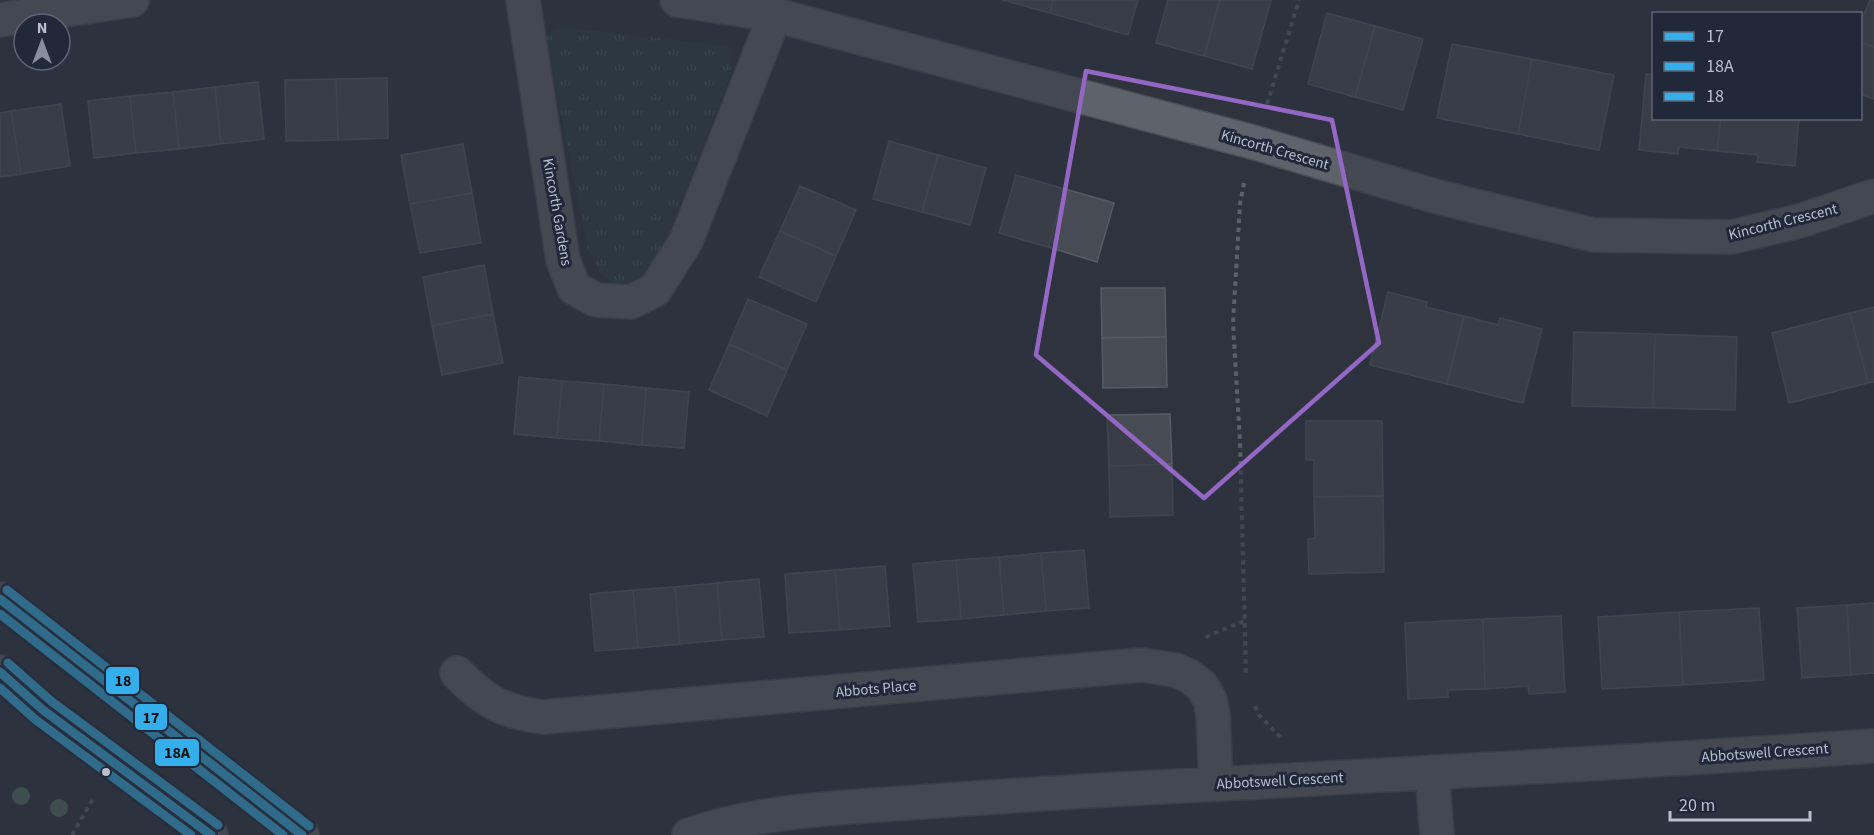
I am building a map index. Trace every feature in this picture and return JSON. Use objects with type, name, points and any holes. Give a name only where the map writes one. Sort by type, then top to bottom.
[{"type":"street","points":[[0,20],[132,0]]},
{"type":"street","name":"Kincorth Gardens","points":[[522,0],[563,260],[574,288],[596,300],[630,302],[656,290],[686,241],[776,15]]},
{"type":"street","name":"Kincorth Crescent","points":[[677,0],[776,15],[1256,143],[1438,198],[1594,235],[1732,237],[1803,220],[1874,195]]},
{"type":"street","points":[[0,599],[302,835]]},
{"type":"street","name":"Abbots Place","points":[[457,673],[474,690],[494,703],[518,714],[543,717],[1142,665],[1175,670],[1189,676],[1202,686],[1210,700],[1216,784]]},
{"type":"street","points":[[0,672],[44,710],[211,835]]},
{"type":"street","name":"Abbotswell Crescent","points":[[689,835],[715,826],[783,812],[1070,792],[1688,759],[1874,746]]},
{"type":"street","points":[[1432,772],[1437,835]]},
{"type":"path","points":[[1249,686],[1246,675],[1240,442],[1233,323],[1240,204],[1243,185],[1299,0]]},
{"type":"path","points":[[1252,696],[1259,715],[1286,742],[1289,780]]},
{"type":"highlighted area","points":[[1086,71],[1332,120],[1379,343],[1204,498],[1036,355]]},
{"type":"green space","points":[[560,27],[727,46],[732,50],[731,74],[657,264],[644,277],[629,283],[616,285],[601,274],[587,248],[546,39],[551,32]]},
{"type":"building","points":[[1002,0],[1053,0],[1050,13]]},
{"type":"building","points":[[1053,0],[1138,0],[1128,35],[1050,13]]},
{"type":"building","points":[[1168,0],[1220,0],[1204,56],[1156,43]]},
{"type":"building","points":[[1220,0],[1271,0],[1252,69],[1204,56]]},
{"type":"building","points":[[1870,0],[1874,0],[1874,47],[1862,43],[1862,18]]},
{"type":"building","points":[[1327,13],[1375,26],[1355,97],[1308,84]]},
{"type":"building","points":[[1375,26],[1423,39],[1403,110],[1355,97]]},
{"type":"building","points":[[1862,43],[1874,47],[1874,99],[1862,95]]},
{"type":"building","points":[[1452,44],[1532,59],[1518,134],[1437,118]]},
{"type":"building","points":[[1532,59],[1614,75],[1599,150],[1518,134]]},
{"type":"building","points":[[1646,74],[1652,75],[1652,120],[1721,120],[1717,151],[1679,147],[1678,154],[1639,150]]},
{"type":"building","points":[[387,78],[388,138],[338,140],[336,79]]},
{"type":"building","points":[[336,79],[338,140],[286,141],[285,80]]},
{"type":"building","points":[[258,82],[264,139],[221,144],[215,87]]},
{"type":"building","points":[[215,87],[221,144],[179,149],[173,92]]},
{"type":"building","points":[[173,92],[179,149],[136,153],[130,96]]},
{"type":"building","points":[[130,96],[136,153],[94,158],[88,101]]},
{"type":"building","points":[[61,104],[70,166],[21,174],[11,111]]},
{"type":"building","points":[[11,111],[21,174],[0,177],[0,113]]},
{"type":"building","points":[[1721,120],[1799,120],[1795,166],[1757,162],[1758,155],[1717,151]]},
{"type":"building","points":[[889,141],[938,155],[922,212],[873,199]]},
{"type":"building","points":[[463,144],[472,193],[410,204],[401,155]]},
{"type":"building","points":[[938,155],[986,168],[970,225],[922,212]]},
{"type":"building","points":[[1016,175],[1065,189],[1048,247],[999,233]]},
{"type":"building","points":[[800,186],[856,210],[836,256],[780,231]]},
{"type":"building","points":[[1065,189],[1114,203],[1097,262],[1048,247]]},
{"type":"building","points":[[472,193],[481,243],[420,253],[410,204]]},
{"type":"building","points":[[780,231],[836,256],[816,302],[759,277]]},
{"type":"building","points":[[484,265],[493,314],[432,326],[423,277]]},
{"type":"building","points":[[1101,288],[1165,288],[1166,337],[1102,338]]},
{"type":"building","points":[[1388,292],[1427,302],[1426,307],[1464,316],[1447,384],[1370,365]]},
{"type":"building","points":[[748,299],[807,324],[787,370],[729,344]]},
{"type":"building","points":[[1874,307],[1874,382],[1868,383],[1850,313]]},
{"type":"building","points":[[1850,313],[1868,383],[1789,403],[1772,333]]},
{"type":"building","points":[[493,314],[503,363],[442,375],[432,326]]},
{"type":"building","points":[[1464,316],[1498,325],[1500,318],[1542,329],[1523,403],[1447,384]]},
{"type":"building","points":[[1574,332],[1655,334],[1653,408],[1572,406]]},
{"type":"building","points":[[1655,334],[1737,337],[1735,410],[1653,408]]},
{"type":"building","points":[[1166,337],[1167,387],[1103,388],[1102,338]]},
{"type":"building","points":[[729,344],[787,370],[767,416],[709,390]]},
{"type":"building","points":[[519,377],[562,381],[557,438],[514,434]]},
{"type":"building","points":[[562,381],[604,384],[599,441],[557,438]]},
{"type":"building","points":[[604,384],[646,388],[642,445],[599,441]]},
{"type":"building","points":[[646,388],[689,392],[684,448],[642,445]]},
{"type":"building","points":[[1170,414],[1172,464],[1109,466],[1107,415]]},
{"type":"building","points":[[1306,421],[1382,421],[1383,496],[1314,497],[1314,460],[1306,460]]},
{"type":"building","points":[[1172,464],[1173,515],[1110,517],[1109,466]]},
{"type":"building","points":[[1383,496],[1384,572],[1309,574],[1308,539],[1315,538],[1314,497]]},
{"type":"building","points":[[1084,550],[1089,608],[1046,611],[1041,553]]},
{"type":"building","points":[[1041,553],[1046,611],[1004,615],[999,557]]},
{"type":"building","points":[[999,557],[1004,615],[961,619],[956,560]]},
{"type":"building","points":[[956,560],[961,619],[918,622],[913,564]]},
{"type":"building","points":[[885,566],[890,626],[840,630],[835,570]]},
{"type":"building","points":[[835,570],[840,630],[789,633],[785,574]]},
{"type":"building","points":[[759,579],[764,637],[722,640],[717,583]]},
{"type":"building","points":[[717,583],[722,640],[680,644],[675,587]]},
{"type":"building","points":[[675,587],[680,644],[638,648],[633,590]]},
{"type":"building","points":[[633,590],[638,648],[595,651],[590,594]]},
{"type":"building","points":[[1874,603],[1874,673],[1851,675],[1847,605]]},
{"type":"building","points":[[1847,605],[1851,675],[1802,678],[1797,608]]},
{"type":"building","points":[[1759,608],[1764,680],[1683,685],[1679,612]]},
{"type":"building","points":[[1679,612],[1683,685],[1602,689],[1598,617]]},
{"type":"building","points":[[1561,616],[1565,692],[1529,694],[1528,686],[1485,689],[1483,619]]},
{"type":"building","points":[[1483,619],[1485,689],[1448,690],[1448,697],[1408,699],[1405,623]]},
{"type":"transit line","name":"18","points":[[7,590],[309,826]]},
{"type":"transit line","name":"17","points":[[0,599],[302,835]]},
{"type":"transit line","name":"18A","points":[[0,614],[283,835]]},
{"type":"transit line","name":"18","points":[[8,663],[51,701],[218,825]]},
{"type":"transit line","name":"17","points":[[0,672],[43,710],[211,835]]},
{"type":"transit line","name":"18A","points":[[0,688],[36,720],[191,835]]}]
